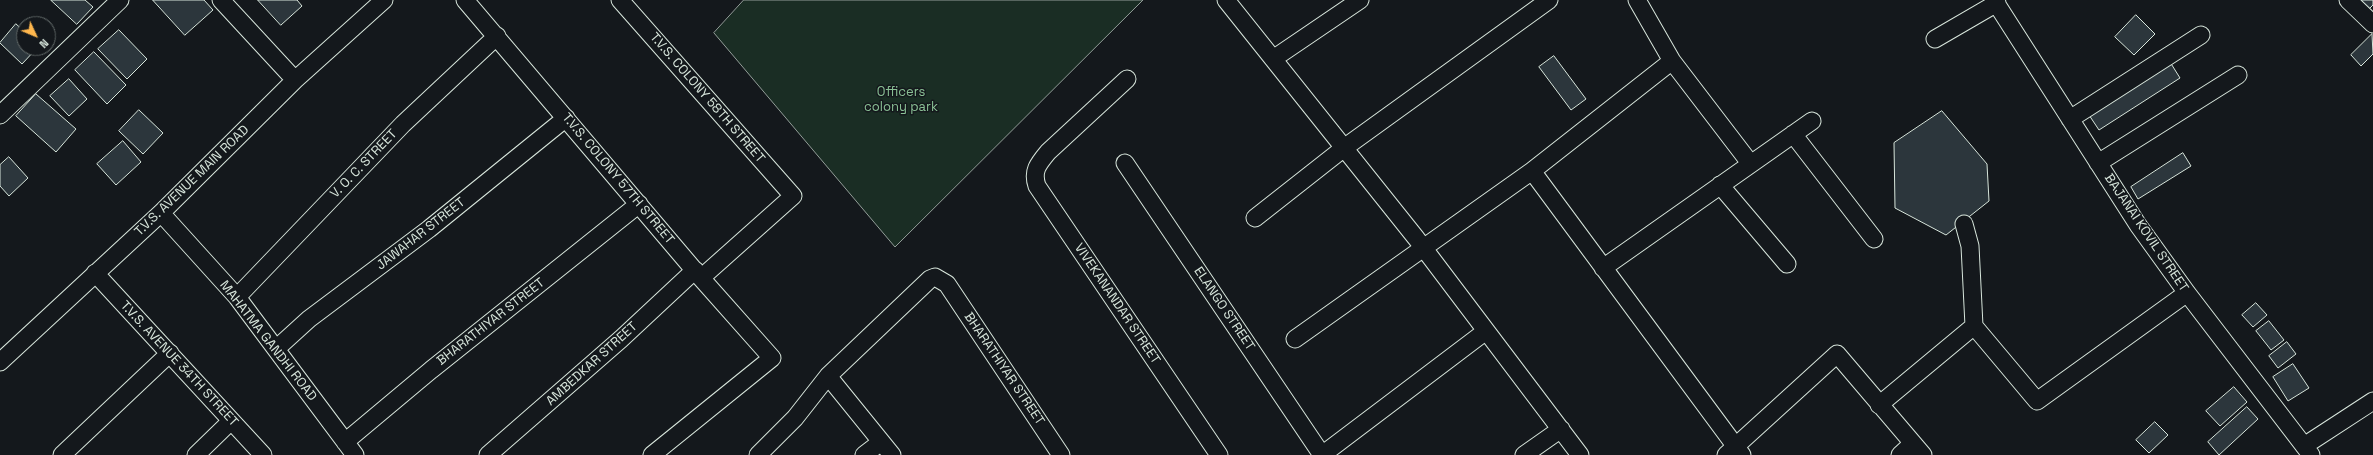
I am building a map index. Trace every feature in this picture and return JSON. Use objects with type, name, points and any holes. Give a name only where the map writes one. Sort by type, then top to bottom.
[{"type":"street","points":[[0,116],[120,0]]},
{"type":"street","points":[[221,0],[295,80]]},
{"type":"street","name":"T.V.S. AVENUE MAIN ROAD","points":[[0,362],[161,213],[295,80],[384,0]]},
{"type":"street","name":"T.V.S. COLONY 57TH STREET","points":[[465,0],[698,274],[772,358],[652,455]]},
{"type":"street","name":"T.V.S. COLONY 58TH STREET","points":[[620,0],[793,196]]},
{"type":"street","points":[[1226,0],[1423,247],[1580,455]]},
{"type":"street","points":[[1273,59],[1360,0]]},
{"type":"street","points":[[1255,218],[1344,148],[1548,0]]},
{"type":"street","points":[[1637,0],[1672,61],[1750,163]]},
{"type":"street","points":[[2348,0],[2373,24]]},
{"type":"street","points":[[1935,39],[1996,2]]},
{"type":"street","name":"BAJANAI KOVIL STREET","points":[[1996,2],[2138,225],[2187,293],[2308,450]]},
{"type":"street","points":[[2070,119],[2201,35]]},
{"type":"street","name":"V. O. C. STREET","points":[[237,297],[403,124],[497,36]]},
{"type":"street","points":[[1295,339],[1532,171],[1672,61]]},
{"type":"street","points":[[2098,163],[2238,75]]},
{"type":"street","name":"VIVEKANANDAR STREET","points":[[1127,79],[1048,152],[1038,164],[1034,175],[1037,186],[1219,455]]},
{"type":"street","name":"JAWAHAR STREET","points":[[276,349],[309,319],[429,229],[566,118]]},
{"type":"street","points":[[1604,268],[1812,120]]},
{"type":"street","points":[[1793,134],[1874,239]]},
{"type":"street","name":"ELANGO STREET","points":[[1125,163],[1322,455]]},
{"type":"street","points":[[1532,171],[1604,268],[1734,452],[1837,354],[1879,405],[1912,451]]},
{"type":"street","points":[[1720,185],[1787,264]]},
{"type":"street","name":"AMBEDKAR STREET","points":[[488,455],[621,339],[793,196]]},
{"type":"street","name":"BHARATHIYAR STREET","points":[[350,448],[431,370],[639,204]]},
{"type":"street","name":"MAHATMA GANDHI ROAD","points":[[161,213],[237,297],[350,448]]},
{"type":"street","points":[[1964,224],[1970,246],[1974,326],[2037,401],[2187,293]]},
{"type":"street","name":"T.V.S. AVENUE 34TH STREET","points":[[95,273],[263,455]]},
{"type":"street","name":"BHARATHIYAR STREET","points":[[828,376],[930,279],[935,277],[947,284],[1061,455]]},
{"type":"street","points":[[1879,405],[1974,326]]},
{"type":"street","points":[[1322,455],[1486,331]]},
{"type":"street","points":[[62,455],[170,353]]},
{"type":"street","points":[[758,455],[795,418],[828,376],[892,455]]},
{"type":"street","points":[[2308,450],[2373,401]]},
{"type":"street","points":[[196,455],[232,421]]},
{"type":"street","points":[[1524,455],[1561,429]]},
{"type":"street","points":[[864,455],[881,442]]},
{"type":"green space","name":"Officers colony park","points":[[744,0],[1143,0],[895,247],[714,33]]},
{"type":"building","points":[[51,0],[85,0],[93,7],[77,24]]},
{"type":"building","points":[[153,0],[204,0],[213,10],[185,35]]},
{"type":"building","points":[[258,0],[297,0],[302,6],[281,25]]},
{"type":"building","points":[[2357,0],[2373,0],[2373,5],[2368,10]]},
{"type":"building","points":[[2136,15],[2155,34],[2134,55],[2115,37]]},
{"type":"building","points":[[16,24],[16,56],[30,56],[22,64],[0,43]]},
{"type":"building","points":[[119,30],[147,59],[127,79],[98,49]]},
{"type":"building","points":[[2372,34],[2373,54],[2361,66],[2351,55]]},
{"type":"building","points":[[94,52],[126,85],[107,104],[75,70]]},
{"type":"building","points":[[1554,56],[1586,99],[1571,110],[1539,67]]},
{"type":"building","points":[[2170,62],[2180,78],[2099,130],[2089,115]]},
{"type":"building","points":[[69,79],[87,99],[69,116],[50,96]]},
{"type":"building","points":[[36,94],[76,129],[56,152],[16,116]]},
{"type":"building","points":[[139,110],[163,133],[143,154],[119,131]]},
{"type":"building","points":[[1942,111],[1987,164],[1989,201],[1946,235],[1895,208],[1894,143]]},
{"type":"building","points":[[123,141],[141,162],[116,185],[97,164]]},
{"type":"building","points":[[2183,153],[2191,166],[2138,199],[2131,187]]},
{"type":"building","points":[[9,157],[28,178],[9,196],[0,186],[0,165]]},
{"type":"building","points":[[2256,303],[2267,315],[2253,327],[2242,315]]},
{"type":"building","points":[[2269,321],[2284,340],[2271,350],[2256,331]]},
{"type":"building","points":[[2287,342],[2296,354],[2278,368],[2269,356]]},
{"type":"building","points":[[2293,364],[2309,388],[2288,401],[2273,377]]},
{"type":"building","points":[[2234,387],[2247,402],[2220,426],[2206,411]]},
{"type":"building","points":[[2247,407],[2258,419],[2219,455],[2208,442]]},
{"type":"building","points":[[2155,422],[2168,435],[2149,453],[2136,440]]}]
